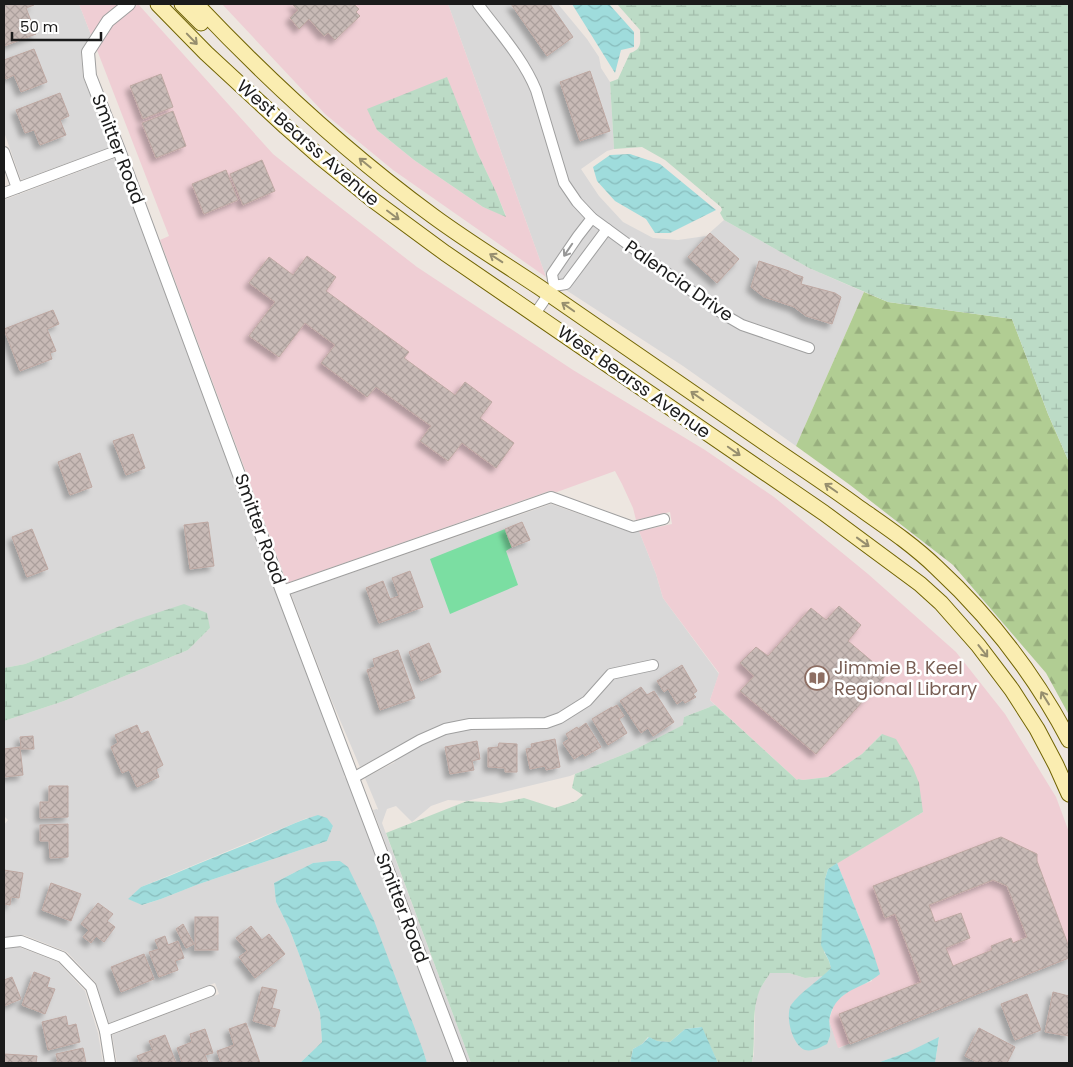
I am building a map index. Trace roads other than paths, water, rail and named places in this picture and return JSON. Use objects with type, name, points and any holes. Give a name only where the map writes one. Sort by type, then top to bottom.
[{"type":"main road","name":"West Bearss Avenue","points":[[158,4],[206,53],[320,157],[373,200],[824,513],[920,584],[941,603],[996,668],[1024,708],[1047,747],[1069,794]]},
{"type":"main road","points":[[182,4],[235,59],[248,67],[257,67]]},
{"type":"main road","name":"West Bearss Avenue","points":[[196,4],[257,67],[307,114],[397,189],[434,217],[551,290],[912,546],[983,614],[1016,655],[1053,710],[1069,740]]},
{"type":"main road","points":[[824,513],[848,510],[917,561],[935,566]]},
{"type":"street","name":"Smitter Road","points":[[128,4],[108,21],[88,52],[90,76],[461,1063]]},
{"type":"street","name":"Palencia Drive","points":[[478,4],[518,57],[532,80],[564,183],[577,202],[592,218],[733,320],[742,325],[809,348]]},
{"type":"street","points":[[4,193],[119,150]]},
{"type":"street","points":[[4,152],[17,188]]},
{"type":"street","name":"Palencia Drive","points":[[535,314],[551,290],[552,274],[592,218]]},
{"type":"street","name":"Palencia Drive","points":[[551,290],[566,284],[607,229]]},
{"type":"street","points":[[282,591],[551,497],[633,527],[664,519]]},
{"type":"street","points":[[353,778],[420,740],[445,729],[470,724],[546,723],[560,718],[587,701],[611,674],[653,666]]},
{"type":"street","points":[[4,943],[21,941],[62,957],[91,987],[105,1031],[110,1063]]},
{"type":"street","points":[[105,1031],[210,991]]},
{"type":"water","points":[[572,4],[609,4],[634,32],[634,47],[621,50],[615,73]]},
{"type":"water","points":[[630,154],[660,164],[716,210],[670,233],[655,233],[646,219],[615,201],[597,181],[593,167],[610,155]]},
{"type":"water","points":[[318,815],[327,818],[333,826],[327,841],[142,905],[128,899],[141,887]]},
{"type":"water","points":[[340,861],[348,867],[373,918],[427,1063],[300,1063],[322,1042],[320,1013],[289,928],[276,902],[274,883],[313,863]]},
{"type":"water","points":[[837,863],[872,949],[880,974],[851,990],[839,1000],[830,1016],[830,1036],[827,1044],[813,1050],[805,1050],[800,1047],[793,1036],[789,1023],[789,1010],[800,995],[831,968],[821,945],[825,879],[828,869]]},
{"type":"water","points":[[702,1027],[718,1063],[630,1063],[633,1049],[649,1037],[657,1041],[670,1042],[685,1029]]},
{"type":"water","points":[[939,1037],[935,1063],[877,1063],[908,1052]]},
{"type":"place","name":"Jimmie B. Keel Regional Library","points":[[817,678]]}]
